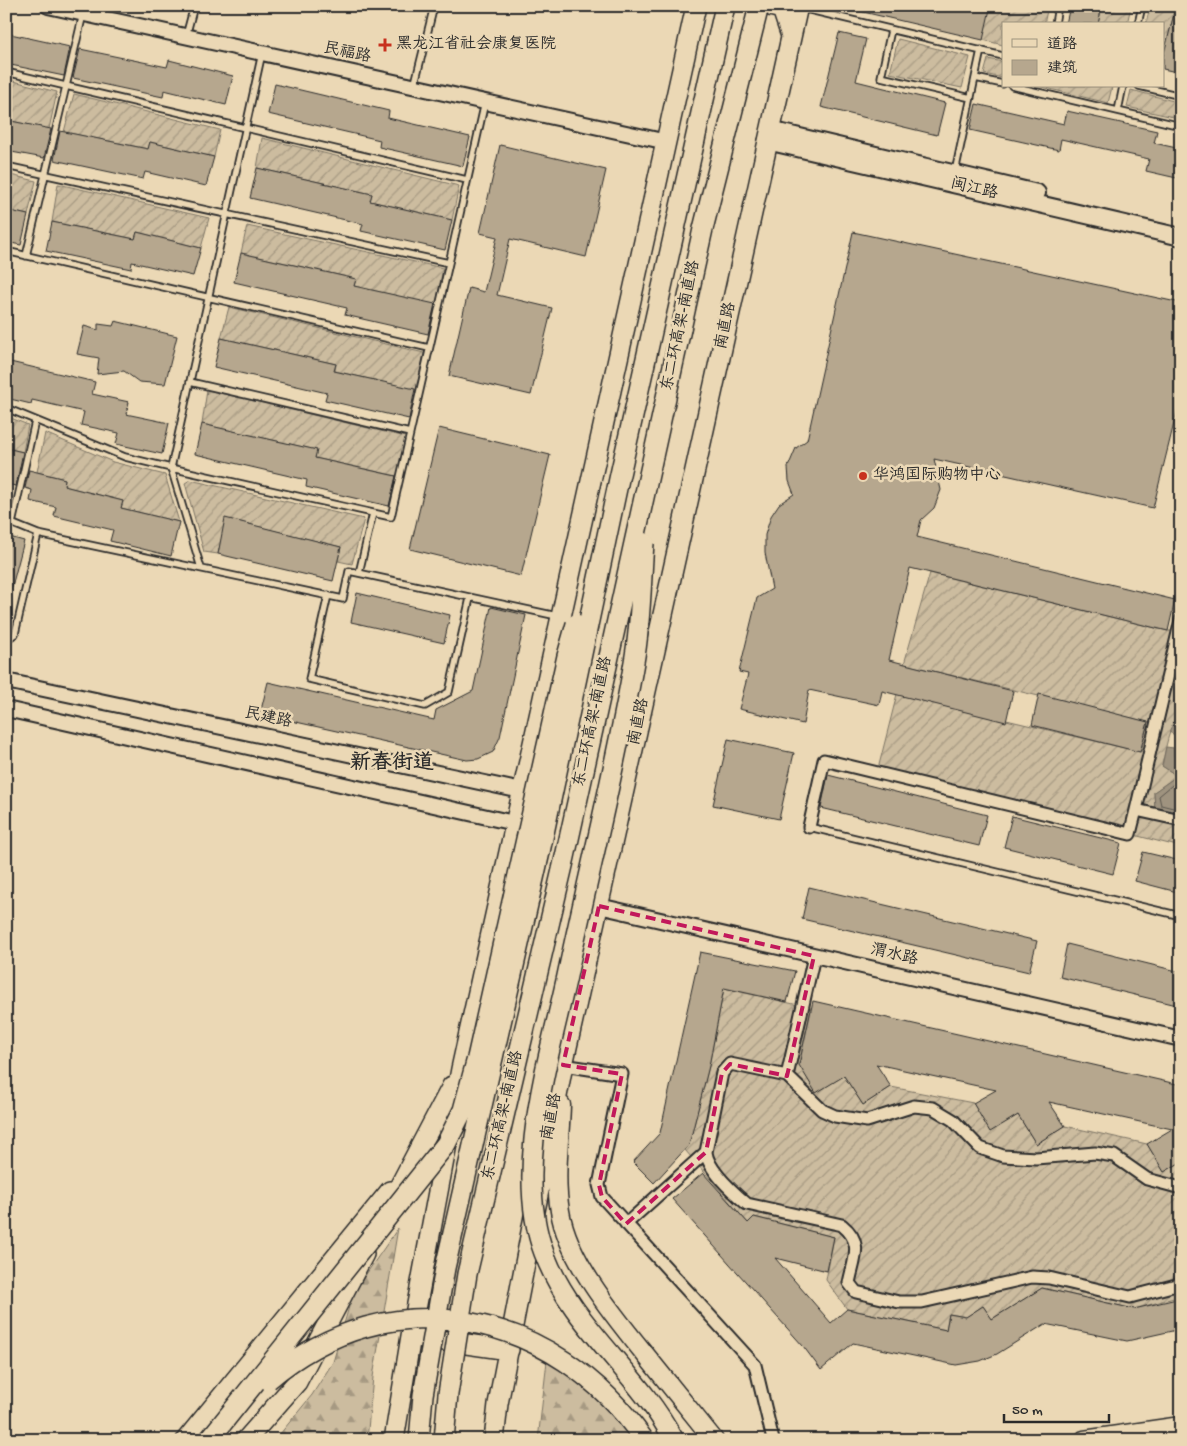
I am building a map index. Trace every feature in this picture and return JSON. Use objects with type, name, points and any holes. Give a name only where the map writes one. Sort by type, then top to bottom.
[{"type":"highway","name":"东二环高架-南直路","points":[[418,1440],[445,1268],[540,852],[620,479],[725,6]]},
{"type":"highway","name":"东二环高架-南直路","points":[[444,1440],[448,1394],[468,1274],[649,480],[702,229],[759,6]]},
{"type":"highway","points":[[770,6],[782,9],[792,37]]},
{"type":"highway","name":"南直路","points":[[494,1440],[498,1404],[563,1064],[798,7]]},
{"type":"highway","points":[[394,1440],[411,1336],[461,1069],[514,823],[698,9]]},
{"type":"highway","points":[[213,1436],[446,1144],[463,1110],[477,1058],[567,656],[620,479]]},
{"type":"highway","points":[[649,480],[634,660],[542,1097],[532,1153],[531,1200],[534,1221],[544,1252],[565,1294],[583,1322],[645,1394],[674,1440]]},
{"type":"highway","points":[[246,1440],[277,1406],[305,1368],[461,1069]]},
{"type":"highway","points":[[186,1440],[411,1165]]},
{"type":"highway","points":[[213,1436],[266,1382],[302,1353],[353,1330],[400,1320],[429,1318],[458,1320],[528,1339],[592,1380],[609,1396],[644,1440]]},
{"type":"highway","points":[[411,1336],[509,1350]]},
{"type":"main road","name":"闽江路","points":[[769,135],[953,179],[1181,237]]},
{"type":"main road","name":"闽江路","points":[[953,179],[1181,226]]},
{"type":"main road","points":[[563,1064],[558,1171],[560,1210],[564,1230],[593,1284],[612,1313],[714,1440]]},
{"type":"main road","points":[[1084,1440],[1181,1426]]},
{"type":"street","name":"民福路","points":[[48,6],[667,142]]},
{"type":"street","points":[[809,827],[824,760],[1130,834],[1180,627]]},
{"type":"street","name":"民建路","points":[[6,681],[522,791]]},
{"type":"street","points":[[6,708],[514,823]]},
{"type":"street","points":[[1136,810],[1181,820]]},
{"type":"street","name":"渭水路","points":[[599,906],[1181,1039]]},
{"type":"street","points":[[787,1076],[814,956]]},
{"type":"street","points":[[563,1064],[622,1074],[599,1185],[602,1197],[755,1365],[773,1440]]},
{"type":"street","points":[[1181,1188],[1147,1179],[1114,1156],[1095,1153],[1036,1158],[1003,1156],[980,1148],[953,1120],[933,1108],[914,1106],[867,1121],[835,1116],[822,1110],[787,1076],[730,1064],[722,1073],[706,1152],[707,1161],[747,1204],[842,1224],[852,1233],[857,1243],[849,1283],[856,1292],[899,1302],[922,1302],[1032,1277],[1049,1278],[1130,1297],[1176,1285],[1181,1281]]},
{"type":"street","points":[[626,1224],[706,1152]]},
{"type":"lane","points":[[186,36],[194,6]]},
{"type":"lane","points":[[414,86],[434,6]]},
{"type":"lane","points":[[1054,22],[1058,6]]},
{"type":"lane","points":[[1138,22],[1142,6]]},
{"type":"lane","points":[[798,7],[1002,56]]},
{"type":"lane","points":[[26,256],[83,14]]},
{"type":"lane","points":[[891,30],[881,76],[971,98]]},
{"type":"lane","points":[[953,179],[981,50]]},
{"type":"lane","points":[[200,568],[170,468],[262,53]]},
{"type":"lane","points":[[6,72],[467,180]]},
{"type":"lane","points":[[975,78],[1002,84]]},
{"type":"lane","points":[[1020,88],[1181,126]]},
{"type":"lane","points":[[1118,111],[1123,88]]},
{"type":"lane","points":[[1147,88],[1181,96]]},
{"type":"lane","points":[[6,408],[124,457],[390,517],[485,102]]},
{"type":"lane","points":[[6,166],[449,263]]},
{"type":"lane","points":[[6,251],[208,299],[429,348]]},
{"type":"lane","points":[[190,382],[410,433]]},
{"type":"lane","points":[[36,420],[9,523],[38,534],[344,599],[349,571],[561,617]]},
{"type":"lane","points":[[359,573],[373,513]]},
{"type":"lane","points":[[6,640],[15,634],[38,534]]},
{"type":"lane","points":[[328,595],[309,679],[425,706],[449,692],[470,598]]},
{"type":"lane","points":[[809,827],[1181,916]]},
{"type":"highlighted area","points":[[599,906],[814,956],[787,1076],[730,1064],[722,1073],[706,1152],[626,1224],[602,1197],[599,1185],[622,1074],[563,1065]]},
{"type":"green space","points":[[976,6],[1048,6],[1044,22],[1002,22],[1002,45],[983,40]]},
{"type":"green space","points":[[1102,6],[1131,6],[1127,22],[1098,22]]},
{"type":"green space","points":[[1150,6],[1176,6],[1164,53],[1164,22],[1146,22]]},
{"type":"green space","points":[[898,39],[970,57],[962,88],[890,73]]},
{"type":"green space","points":[[988,59],[1002,62],[1002,78],[984,74]]},
{"type":"green space","points":[[6,79],[57,92],[49,129],[6,120]]},
{"type":"green space","points":[[1046,88],[1112,88],[1108,103]]},
{"type":"green space","points":[[1131,90],[1181,103],[1178,118],[1127,107]]},
{"type":"green space","points":[[74,94],[220,130],[214,157],[150,142],[148,149],[64,132]]},
{"type":"green space","points":[[262,138],[459,186],[452,220],[370,201],[372,194],[257,168]]},
{"type":"green space","points":[[6,174],[36,181],[28,215],[6,210]]},
{"type":"green space","points":[[58,184],[209,218],[201,248],[137,232],[135,239],[52,222]]},
{"type":"green space","points":[[247,226],[443,268],[436,305],[354,286],[356,279],[241,253]]},
{"type":"green space","points":[[229,307],[424,353],[416,390],[335,371],[336,364],[221,338]]},
{"type":"green space","points":[[207,390],[406,437],[397,476],[315,458],[316,450],[202,424]]},
{"type":"green space","points":[[6,416],[28,425],[23,452],[6,448]]},
{"type":"green space","points":[[45,433],[113,462],[165,475],[179,522],[121,508],[123,501],[64,486],[65,479],[37,472]]},
{"type":"green space","points":[[190,480],[364,519],[352,564],[338,561],[341,547],[226,519],[218,554],[204,552],[185,483]]},
{"type":"green space","points":[[930,573],[1168,631],[1181,631],[1181,712],[1170,731],[1162,766],[1173,773],[1174,778],[1154,792],[1155,809],[1131,805],[1125,833],[877,773],[897,694],[1141,752],[1148,722],[904,664]]},
{"type":"green space","points":[[1136,810],[1181,820],[1181,847],[1130,834]]},
{"type":"green space","points":[[724,988],[811,1008],[799,1064],[816,1092],[844,1076],[863,1105],[891,1087],[973,1103],[990,1131],[1018,1115],[1036,1144],[1065,1126],[1147,1144],[1164,1172],[1181,1162],[1181,1296],[1134,1309],[1042,1288],[992,1319],[983,1306],[966,1317],[949,1314],[946,1330],[847,1309],[826,1280],[834,1237],[754,1217],[748,1223],[685,1150],[689,1145],[709,1066]]},
{"type":"green space","points":[[398,1228],[373,1377],[367,1440],[275,1440],[312,1395],[333,1362],[353,1293]]},
{"type":"green space","points":[[547,1361],[578,1381],[601,1400],[632,1440],[538,1440]]},
{"type":"water","points":[[1181,712],[1181,734],[1177,736],[1169,732],[1175,719]]},
{"type":"water","points":[[1166,747],[1174,748],[1174,756],[1181,761],[1181,815],[1155,809],[1154,792],[1174,778],[1173,773],[1162,766]]},
{"type":"building","points":[[859,6],[976,6],[990,9],[983,40],[859,11]]},
{"type":"building","points":[[1070,6],[1102,6],[1098,22],[1066,22]]},
{"type":"building","points":[[1176,6],[1181,6],[1181,73],[1164,69],[1164,53]]},
{"type":"building","points":[[6,33],[70,47],[64,76],[6,64]]},
{"type":"building","points":[[839,33],[866,39],[856,81],[945,103],[937,135],[821,107]]},
{"type":"building","points":[[80,49],[167,67],[169,60],[233,76],[226,105],[164,90],[163,97],[73,78]]},
{"type":"building","points":[[275,84],[389,111],[388,118],[470,137],[463,166],[379,147],[380,140],[268,114]]},
{"type":"building","points":[[976,104],[1064,124],[1067,111],[1157,131],[1154,143],[1181,149],[1181,179],[1146,171],[1149,159],[1061,139],[1059,150],[970,130]]},
{"type":"building","points":[[6,120],[51,129],[44,158],[6,151]]},
{"type":"building","points":[[60,131],[148,149],[150,142],[214,157],[206,186],[145,172],[143,179],[54,160]]},
{"type":"building","points":[[500,145],[606,170],[586,257],[510,239],[497,295],[552,308],[531,395],[449,376],[469,288],[484,292],[497,237],[480,233]]},
{"type":"building","points":[[257,168],[372,194],[370,201],[452,220],[445,250],[361,231],[363,224],[250,198]]},
{"type":"building","points":[[6,210],[28,215],[21,245],[6,242]]},
{"type":"building","points":[[52,222],[135,239],[137,232],[201,248],[193,276],[132,262],[131,269],[46,251]]},
{"type":"building","name":"华鸿国际购物中心","points":[[853,232],[1181,303],[1181,395],[1153,508],[934,459],[941,490],[934,508],[921,520],[917,537],[1175,600],[1168,631],[910,568],[889,660],[1013,691],[1006,722],[882,691],[879,705],[809,690],[803,724],[739,709],[748,674],[739,672],[757,598],[772,589],[765,553],[765,535],[771,516],[779,504],[794,494],[789,481],[788,467],[796,448],[807,440]]},
{"type":"building","points":[[241,253],[356,279],[354,286],[435,304],[428,334],[345,315],[347,308],[234,282]]},
{"type":"building","points":[[115,321],[177,336],[165,384],[139,382],[124,371],[97,374],[99,358],[77,354],[84,326],[98,330],[98,324],[113,326]]},
{"type":"building","points":[[221,338],[336,364],[334,371],[415,389],[409,419],[325,400],[327,393],[214,367]]},
{"type":"building","points":[[6,361],[95,382],[92,394],[129,402],[126,414],[169,423],[162,454],[116,444],[119,433],[81,425],[84,412],[32,400],[31,404],[6,398]]},
{"type":"building","points":[[202,424],[317,450],[315,458],[396,476],[389,506],[306,487],[307,480],[195,454]]},
{"type":"building","points":[[439,428],[550,455],[521,576],[410,549]]},
{"type":"building","points":[[6,448],[23,452],[16,486],[6,484]]},
{"type":"building","points":[[29,470],[65,479],[64,486],[123,501],[121,508],[179,522],[171,556],[110,541],[113,530],[54,516],[56,507],[30,501],[32,490],[25,488]]},
{"type":"building","points":[[225,518],[341,547],[333,581],[218,554]]},
{"type":"building","points":[[6,536],[24,541],[10,594],[6,594]]},
{"type":"building","points":[[357,593],[450,615],[444,643],[351,622]]},
{"type":"building","points":[[491,607],[526,615],[500,737],[493,752],[478,759],[467,760],[260,714],[268,682],[434,720],[436,710],[473,691]]},
{"type":"building","points":[[1039,694],[1148,722],[1140,752],[1032,725]]},
{"type":"building","points":[[728,739],[794,753],[779,819],[713,805]]},
{"type":"building","points":[[828,775],[987,815],[979,846],[821,808]]},
{"type":"building","points":[[1012,816],[1121,843],[1113,874],[1004,847]]},
{"type":"building","points":[[1143,852],[1181,861],[1181,893],[1135,881]]},
{"type":"building","points":[[809,887],[1037,941],[1029,972],[802,919]]},
{"type":"building","points":[[1067,944],[1181,972],[1181,1006],[1060,977]]},
{"type":"building","points":[[700,952],[795,971],[787,1002],[724,988],[709,1066],[689,1145],[654,1183],[633,1162],[660,1133]]},
{"type":"building","points":[[813,1001],[1181,1085],[1181,1162],[1164,1172],[1147,1144],[1172,1129],[1049,1102],[1065,1126],[1036,1144],[1018,1115],[990,1132],[973,1103],[996,1090],[876,1064],[891,1087],[863,1105],[844,1076],[816,1093],[799,1065]]},
{"type":"building","points":[[703,1173],[748,1223],[754,1217],[834,1237],[827,1271],[775,1258],[831,1323],[847,1309],[946,1330],[949,1314],[966,1317],[983,1306],[992,1319],[1042,1288],[1134,1309],[1181,1298],[1181,1329],[1127,1341],[1045,1324],[997,1354],[980,1361],[956,1365],[853,1343],[821,1370],[803,1346],[672,1199]]},
{"type":"place","name":"黑龙江省社会康复医院","points":[[385,45]]},
{"type":"place","name":"华鸿国际购物中心","points":[[863,476]]},
{"type":"district","name":"新春街道","points":[[392,764]]}]
